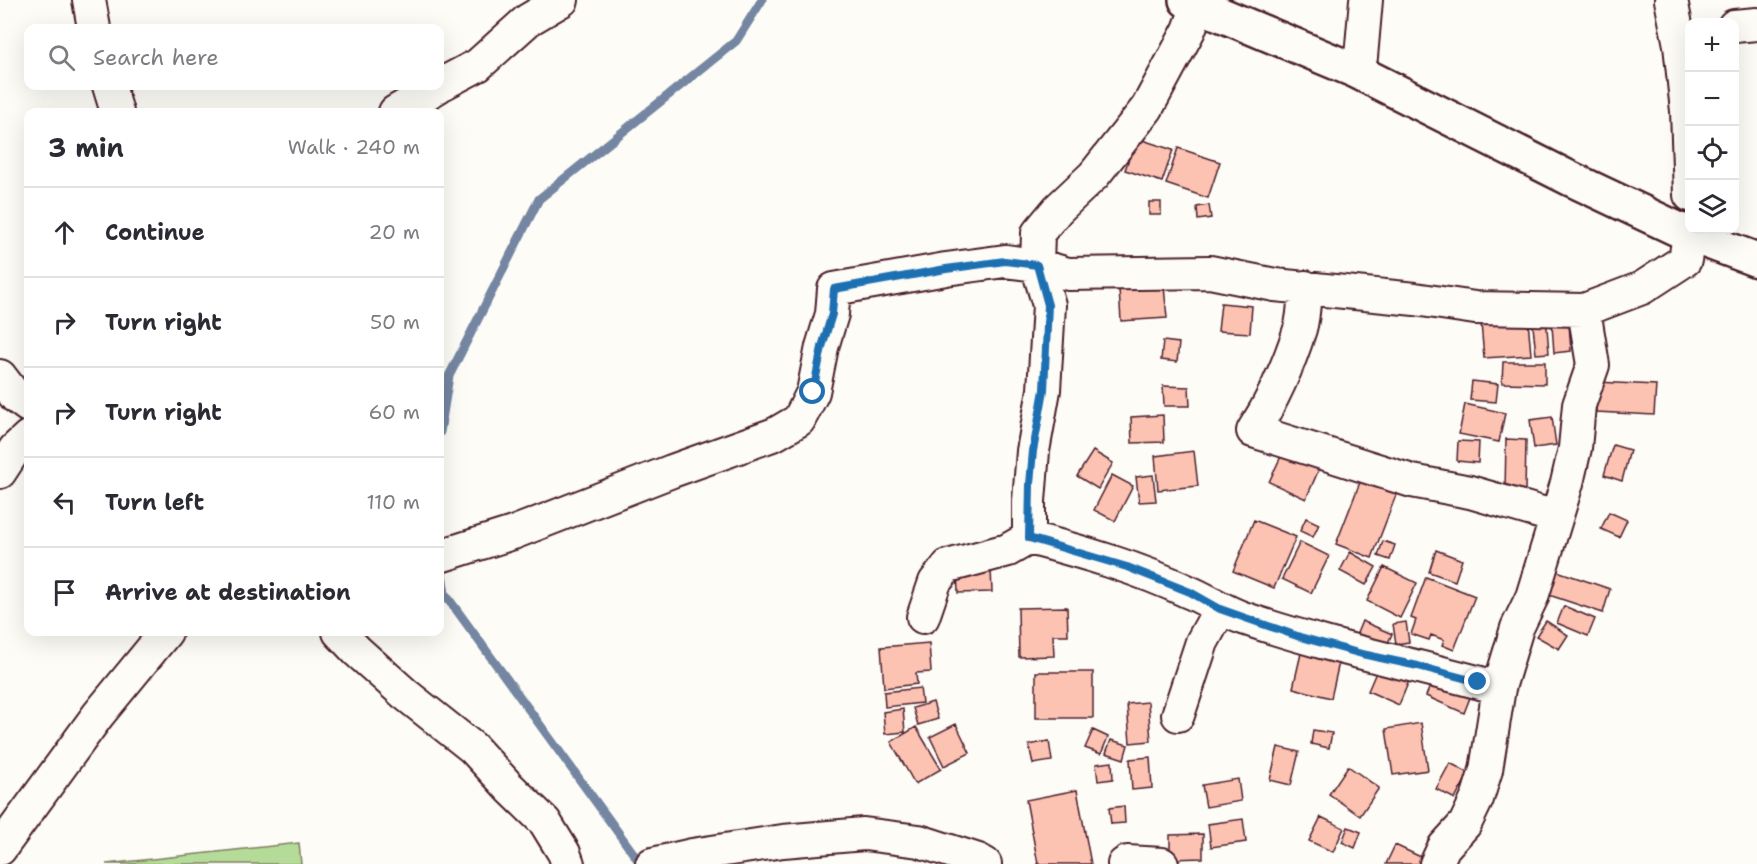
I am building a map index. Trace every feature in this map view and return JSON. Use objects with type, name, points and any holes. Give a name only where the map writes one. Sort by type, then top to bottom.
[{"type":"street","points":[[89,0],[93,24]]},
{"type":"street","points":[[444,83],[478,66],[528,20],[562,0]]},
{"type":"street","points":[[1356,71],[1361,57],[1366,0]]},
{"type":"street","points":[[1029,538],[1030,481],[1044,390],[1048,305],[1037,265],[1038,233],[1058,209],[1094,175],[1147,108],[1189,30],[1195,1],[1356,71],[1569,178],[1685,230]]},
{"type":"street","points":[[1679,19],[1687,111],[1689,180]]},
{"type":"street","points":[[1739,26],[1757,24]]},
{"type":"street","points":[[110,90],[116,108]]},
{"type":"street","points":[[402,108],[431,90]]},
{"type":"street","points":[[444,555],[513,533],[774,434],[799,420],[813,392],[822,347],[832,314],[834,289],[1005,261],[1037,265],[1068,274],[1210,272],[1275,285],[1415,299],[1475,308],[1584,310],[1642,288],[1685,260],[1690,234]]},
{"type":"street","points":[[1695,234],[1757,260]]},
{"type":"street","points":[[1305,287],[1300,327],[1284,372],[1253,431],[1412,481],[1470,492],[1556,517]]},
{"type":"street","points":[[1436,864],[1444,848],[1465,824],[1477,799],[1486,770],[1499,688],[1517,628],[1532,597],[1567,483],[1575,448],[1579,405],[1593,365],[1584,310]]},
{"type":"street","points":[[0,472],[15,449],[24,441]]},
{"type":"street","points":[[923,617],[934,582],[948,566],[1008,550],[1029,538],[1127,567],[1190,592],[1220,609],[1300,637],[1499,688]]},
{"type":"street","points":[[1178,715],[1202,642],[1220,609]]},
{"type":"street","points":[[0,849],[98,716],[163,636]]},
{"type":"street","points":[[343,636],[405,694],[473,748],[545,822],[568,864]]},
{"type":"street","points":[[652,864],[692,855],[783,842],[864,834],[919,841],[985,864]]},
{"type":"street","points":[[1124,864],[1127,862],[1162,864]]},
{"type":"green space","points":[[299,843],[301,864],[106,864]]},
{"type":"building","points":[[1136,138],[1173,150],[1162,182],[1125,170]]},
{"type":"building","points":[[1178,148],[1220,162],[1208,198],[1166,184]]},
{"type":"building","points":[[1149,202],[1161,202],[1161,215],[1149,215]]},
{"type":"building","points":[[1209,205],[1211,218],[1198,220],[1197,207]]},
{"type":"building","points":[[1164,286],[1167,318],[1121,321],[1119,289]]},
{"type":"building","points":[[1221,303],[1252,306],[1250,333],[1218,331]]},
{"type":"building","points":[[1546,315],[1549,353],[1536,354],[1532,317]]},
{"type":"building","points":[[1528,320],[1531,355],[1484,358],[1481,323]]},
{"type":"building","points":[[1569,324],[1571,351],[1554,353],[1552,325]]},
{"type":"building","points":[[1163,341],[1179,343],[1177,362],[1161,360]]},
{"type":"building","points":[[1503,362],[1545,362],[1545,384],[1502,383]]},
{"type":"building","points":[[1472,381],[1498,384],[1496,402],[1470,400]]},
{"type":"building","points":[[1597,382],[1656,385],[1654,415],[1596,412]]},
{"type":"building","points":[[1163,386],[1189,387],[1190,406],[1164,406]]},
{"type":"building","points":[[1465,404],[1505,413],[1499,442],[1459,434]]},
{"type":"building","points":[[1163,415],[1164,442],[1132,443],[1131,417]]},
{"type":"building","points":[[1552,417],[1556,445],[1534,448],[1530,420]]},
{"type":"building","points":[[1506,439],[1526,440],[1525,491],[1505,491]]},
{"type":"building","points":[[1458,441],[1479,442],[1478,463],[1457,461]]},
{"type":"building","points":[[1613,445],[1630,450],[1622,481],[1604,475]]},
{"type":"building","points":[[1093,451],[1113,463],[1098,489],[1077,476]]},
{"type":"building","points":[[1194,451],[1198,486],[1158,490],[1155,456]]},
{"type":"building","points":[[1283,452],[1319,469],[1306,499],[1269,482]]},
{"type":"building","points":[[1112,475],[1133,486],[1115,521],[1094,510]]},
{"type":"building","points":[[1153,475],[1156,501],[1139,502],[1136,477]]},
{"type":"building","points":[[1362,477],[1398,490],[1372,558],[1336,544]]},
{"type":"building","points":[[1609,512],[1627,520],[1619,537],[1601,529]]},
{"type":"building","points":[[1306,518],[1319,524],[1313,537],[1300,531]]},
{"type":"building","points":[[1254,520],[1296,537],[1274,588],[1233,571]]},
{"type":"building","points":[[1383,541],[1395,545],[1390,560],[1378,556]]},
{"type":"building","points":[[1300,542],[1329,556],[1311,593],[1282,579]]},
{"type":"building","points":[[1436,550],[1462,560],[1455,581],[1429,572]]},
{"type":"building","points":[[1350,552],[1376,567],[1366,585],[1340,571]]},
{"type":"building","points":[[1384,567],[1417,583],[1400,618],[1367,601]]},
{"type":"building","points":[[991,569],[992,592],[958,593],[957,570]]},
{"type":"building","points":[[1557,571],[1610,589],[1603,613],[1549,595]]},
{"type":"building","points":[[1426,577],[1475,596],[1454,650],[1442,645],[1444,640],[1431,635],[1429,640],[1411,634],[1416,620],[1411,618]]},
{"type":"building","points":[[1564,606],[1595,619],[1588,636],[1557,623]]},
{"type":"building","points":[[1067,607],[1068,635],[1053,635],[1054,656],[1019,657],[1018,608]]},
{"type":"building","points":[[1362,621],[1392,634],[1382,656],[1353,643]]},
{"type":"building","points":[[1546,621],[1568,635],[1559,649],[1536,636]]},
{"type":"building","points":[[1406,622],[1409,642],[1396,644],[1393,624]]},
{"type":"building","points":[[929,643],[931,672],[916,673],[917,684],[884,688],[881,647]]},
{"type":"building","points":[[1302,649],[1340,658],[1331,698],[1293,688]]},
{"type":"building","points":[[1380,663],[1411,676],[1399,705],[1368,691]]},
{"type":"building","points":[[1036,672],[1093,672],[1093,718],[1036,718]]},
{"type":"building","points":[[1435,673],[1473,690],[1464,713],[1426,696]]},
{"type":"building","points":[[920,688],[922,703],[885,707],[884,692]]},
{"type":"building","points":[[933,702],[938,719],[918,725],[913,708]]},
{"type":"building","points":[[1148,702],[1151,741],[1130,743],[1127,704]]},
{"type":"building","points":[[903,709],[905,732],[885,734],[883,712]]},
{"type":"building","points":[[1421,723],[1428,770],[1393,775],[1386,729]]},
{"type":"building","points":[[956,724],[970,753],[944,766],[930,737]]},
{"type":"building","points":[[916,727],[941,769],[915,784],[891,742]]},
{"type":"building","points":[[1093,730],[1108,737],[1101,754],[1085,748]]},
{"type":"building","points":[[1313,730],[1332,733],[1329,748],[1311,744]]},
{"type":"building","points":[[1111,740],[1128,745],[1124,759],[1106,753]]},
{"type":"building","points":[[1049,741],[1052,761],[1033,764],[1029,745]]},
{"type":"building","points":[[1278,747],[1299,752],[1291,785],[1270,780]]},
{"type":"building","points":[[1150,757],[1152,788],[1132,790],[1130,759]]},
{"type":"building","points":[[1112,762],[1113,779],[1098,781],[1096,764]]},
{"type":"building","points":[[1450,763],[1469,773],[1455,799],[1436,789]]},
{"type":"building","points":[[1348,766],[1379,788],[1360,816],[1329,794]]},
{"type":"building","points":[[1238,779],[1241,801],[1206,807],[1202,785]]},
{"type":"building","points":[[1077,790],[1091,864],[1038,864],[1026,800]]},
{"type":"building","points":[[1124,806],[1125,823],[1111,824],[1109,808]]},
{"type":"building","points":[[1321,817],[1344,828],[1333,852],[1309,841]]},
{"type":"building","points":[[1243,819],[1246,842],[1211,847],[1208,824]]},
{"type":"building","points":[[1348,827],[1361,832],[1355,848],[1342,842]]},
{"type":"building","points":[[1203,834],[1203,858],[1170,859],[1170,835]]},
{"type":"building","points":[[1395,845],[1425,859],[1423,864],[1386,864]]},
{"type":"waterway","points":[[444,407],[449,376],[539,199],[736,41],[762,0]]},
{"type":"waterway","points":[[444,587],[445,594],[641,864]]},
{"type":"route","points":[[813,392],[822,347],[832,314],[834,289],[1005,261],[1037,265],[1048,305],[1044,390],[1033,451],[1030,484],[1029,538],[1127,567],[1190,592],[1220,609],[1300,637],[1478,682]]}]
